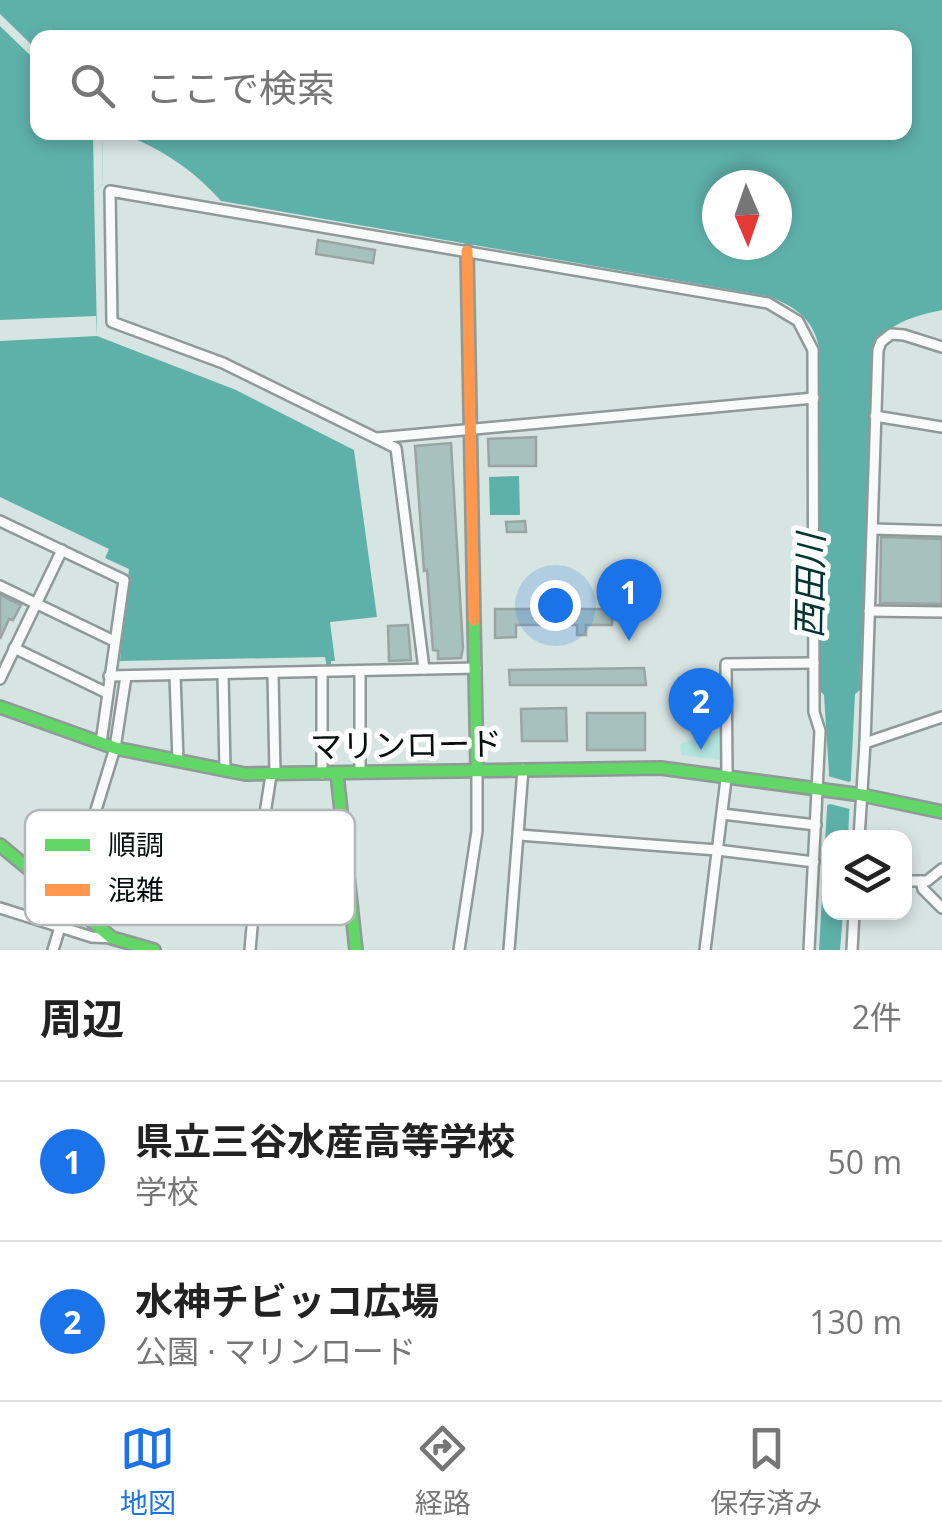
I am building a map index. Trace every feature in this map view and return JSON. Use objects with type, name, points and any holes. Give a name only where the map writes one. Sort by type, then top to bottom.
[{"type":"street","points":[[424,670],[396,448],[223,363],[112,322],[110,191],[467,250],[768,304],[787,311],[806,332],[814,350],[814,712],[820,731],[820,790],[809,950]]},
{"type":"street","points":[[458,950],[476,831],[477,770],[467,250]]},
{"type":"street","points":[[858,830],[866,743],[876,361],[881,342],[891,334],[942,347]]},
{"type":"street","points":[[374,438],[814,398]]},
{"type":"street","points":[[875,416],[942,427]]},
{"type":"street","points":[[0,521],[124,580],[101,744]]},
{"type":"street","points":[[872,529],[942,531]]},
{"type":"street","points":[[0,679],[62,550]]},
{"type":"street","points":[[0,586],[114,641]]},
{"type":"street","points":[[869,611],[942,612]]},
{"type":"street","points":[[14,648],[107,693]]},
{"type":"street","points":[[706,950],[726,775],[726,664],[814,662]]},
{"type":"street","points":[[109,676],[476,668]]},
{"type":"street","points":[[360,671],[360,773]]},
{"type":"street","points":[[322,672],[322,774]]},
{"type":"street","points":[[223,674],[224,770]]},
{"type":"street","points":[[267,810],[273,775],[273,674]]},
{"type":"street","points":[[175,675],[178,760]]},
{"type":"street","points":[[95,810],[115,748],[126,676]]},
{"type":"street","name":"マリンロード","points":[[0,708],[115,748],[224,770],[273,775],[661,768],[860,795]]},
{"type":"street","points":[[866,743],[942,717]]},
{"type":"street","points":[[510,950],[523,770]]},
{"type":"street","points":[[337,774],[341,810]]},
{"type":"street","points":[[860,795],[942,812]]},
{"type":"street","points":[[722,814],[816,825]]},
{"type":"street","points":[[519,836],[718,850],[814,862]]},
{"type":"street","points":[[0,845],[25,866]]},
{"type":"street","points":[[912,881],[927,882],[942,869]]},
{"type":"street","points":[[921,882],[942,908]]},
{"type":"street","points":[[0,908],[25,916]]},
{"type":"street","points":[[852,950],[854,920]]},
{"type":"street","points":[[53,925],[154,950]]},
{"type":"street","points":[[96,925],[112,938]]},
{"type":"street","points":[[250,950],[252,925]]},
{"type":"street","points":[[353,925],[356,950]]},
{"type":"street","points":[[52,950],[59,927]]},
{"type":"shaded area","points":[[0,0],[942,0],[942,310],[893,327],[872,351],[860,690],[855,694],[848,830],[826,830],[829,773],[824,695],[820,691],[820,352],[814,331],[802,316],[767,296],[221,201],[175,161],[136,140],[912,140],[912,30],[30,30],[30,140],[102,140],[103,184],[94,192],[97,336],[236,390],[354,450],[377,617],[330,622],[335,661],[327,668],[325,657],[120,661],[129,569],[105,558],[109,549],[0,497]]},
{"type":"shaded area","points":[[519,476],[520,515],[490,515],[489,477]]},
{"type":"shaded area","points":[[722,729],[722,760],[681,755],[680,744]]},
{"type":"shaded area","points":[[822,897],[822,920],[842,920],[840,950],[819,950]]},
{"type":"pier","points":[[0,14],[30,43],[30,55],[0,26]]},
{"type":"pier","points":[[93,140],[102,140],[103,184],[94,192]]},
{"type":"pier","points":[[96,316],[97,336],[0,341],[0,320]]},
{"type":"pier","points":[[824,775],[849,782],[856,778],[854,810],[830,804],[821,808]]},
{"type":"building","points":[[318,240],[375,250],[373,263],[316,254]]},
{"type":"building","points":[[536,437],[536,466],[489,466],[488,439]]},
{"type":"building","points":[[451,443],[463,648],[461,658],[438,659],[438,651],[433,650],[427,570],[424,571],[415,446]]},
{"type":"building","points":[[525,521],[526,532],[507,532],[506,522]]},
{"type":"building","points":[[881,537],[942,539],[942,604],[880,603]]},
{"type":"building","points":[[0,595],[21,605],[0,639]]},
{"type":"building","points":[[495,609],[612,609],[612,625],[586,625],[586,635],[577,635],[577,625],[516,625],[516,637],[495,638]]},
{"type":"building","points":[[408,625],[411,660],[389,661],[388,626]]},
{"type":"building","points":[[644,668],[646,685],[510,685],[509,670]]},
{"type":"building","points":[[566,708],[567,741],[522,741],[521,709]]},
{"type":"building","points":[[587,713],[645,713],[645,750],[587,750]]},
{"type":"traffic: fast","points":[[474,620],[477,770]]},
{"type":"traffic: fast","points":[[0,707],[115,748],[245,774],[661,768],[862,795],[942,812]]},
{"type":"traffic: fast","points":[[337,774],[341,810]]},
{"type":"traffic: fast","points":[[0,845],[25,866]]},
{"type":"traffic: fast","points":[[96,925],[112,938],[154,950]]},
{"type":"traffic: fast","points":[[353,925],[356,950]]},
{"type":"traffic: slow","points":[[467,251],[474,620]]},
{"type":"place","name":"県立三谷水産高等学校","points":[[629,641]]},
{"type":"place","name":"水神チビッコ広場","points":[[701,750]]},
{"type":"water label","name":"西田川","points":[[809,586]]}]
